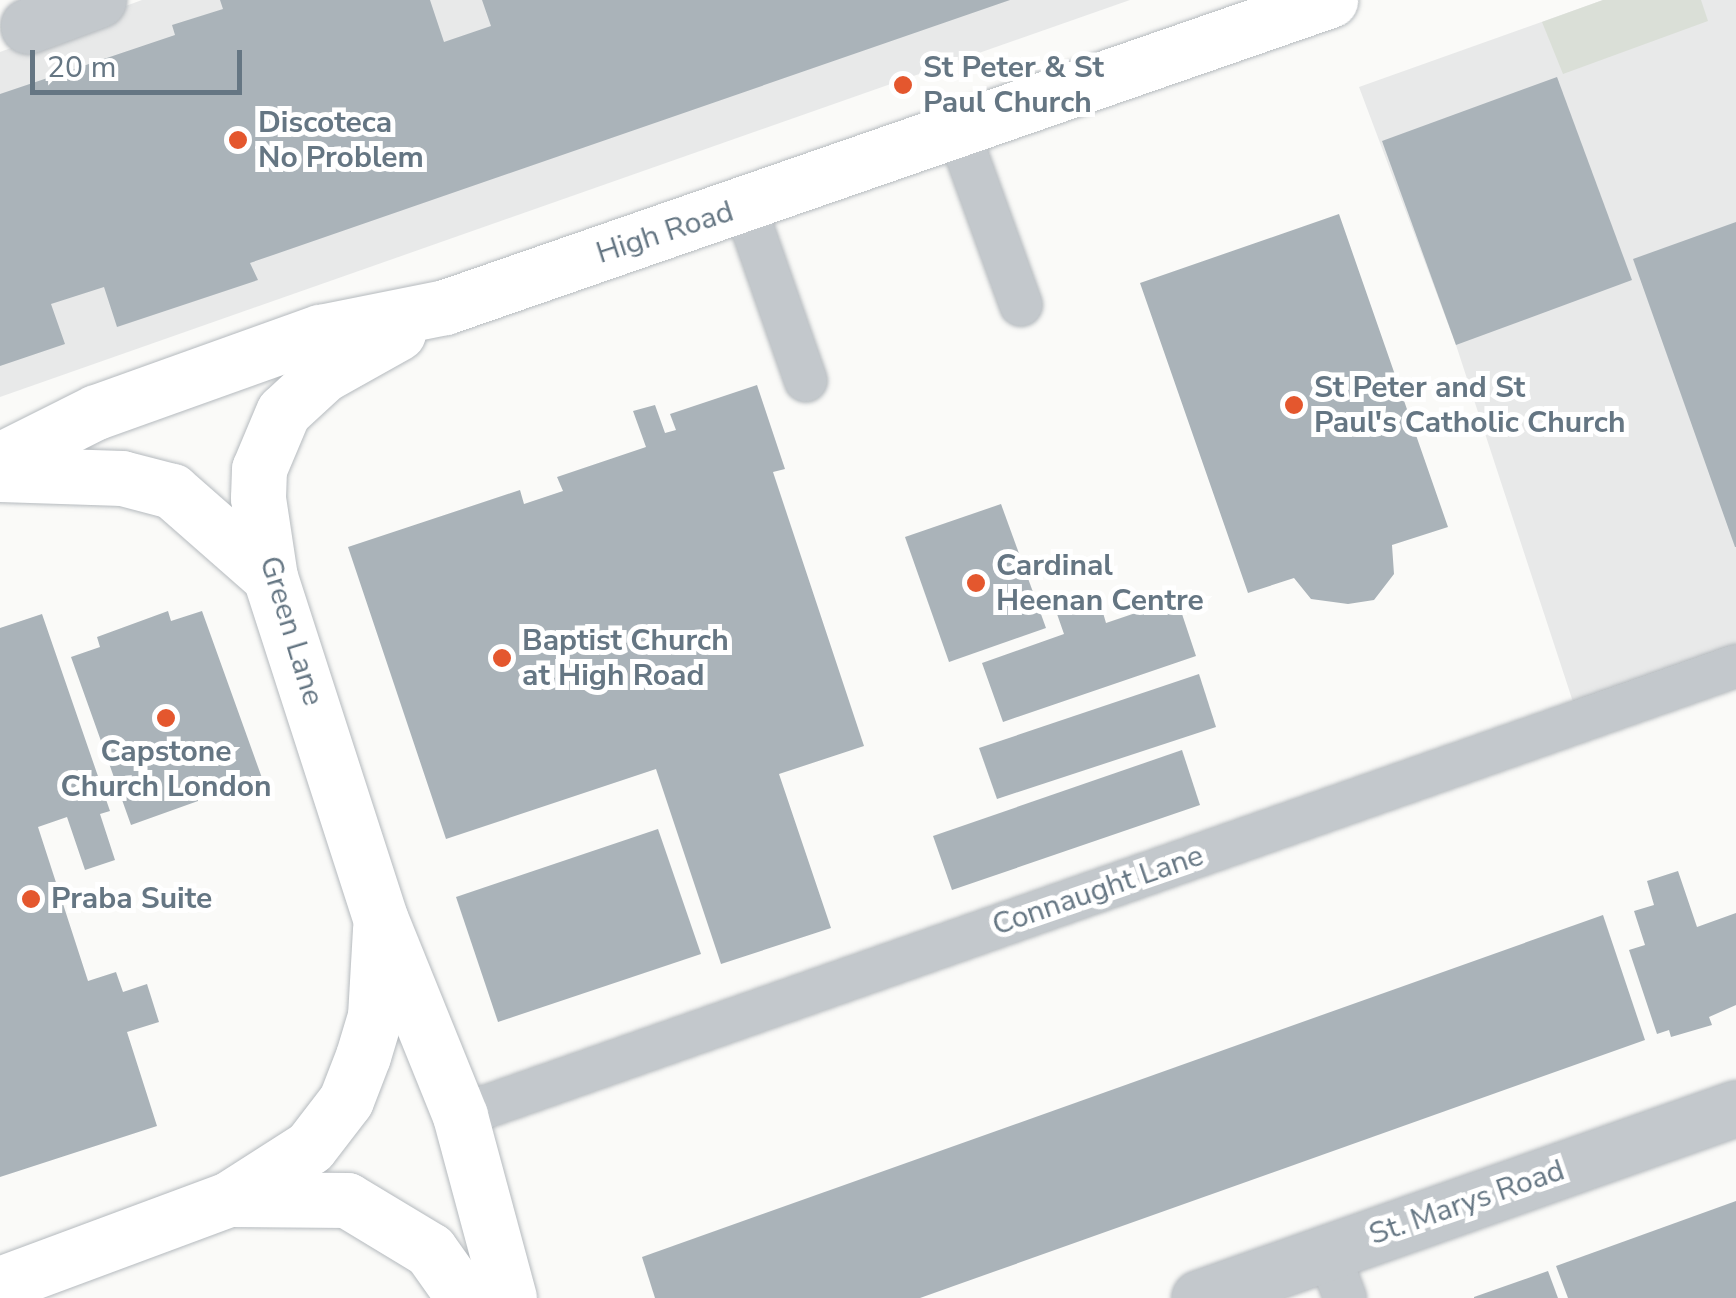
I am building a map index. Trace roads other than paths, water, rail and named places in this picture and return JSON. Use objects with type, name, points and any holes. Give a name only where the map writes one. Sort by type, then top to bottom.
[{"type":"main road","name":"High Road","points":[[0,460],[96,412],[320,332],[445,307],[745,207],[1330,0]]},
{"type":"main road","name":"Green Lane","points":[[445,307],[323,375],[275,424],[259,470],[270,577],[381,920],[460,1116],[509,1298]]},
{"type":"main road","points":[[0,474],[122,478],[172,491],[270,577]]},
{"type":"main road","name":"Green Lane","points":[[9,1280],[230,1199],[310,1147],[346,1100],[375,1016],[381,920]]},
{"type":"main road","name":"Green Lane","points":[[230,1199],[298,1194],[347,1200],[430,1250],[464,1298]]},
{"type":"street","points":[[14,31],[98,0]]},
{"type":"street","name":"St. Marys Road","points":[[1199,1298],[1336,1275],[1736,1108]]},
{"type":"lane","points":[[958,131],[1021,305]]},
{"type":"lane","points":[[745,207],[806,381]]},
{"type":"lane","name":"Connaught Lane","points":[[460,1116],[1736,666]]},
{"type":"place","name":"St Peter & St Paul Church","points":[[903,85]]},
{"type":"place","name":"Discoteca No Problem","points":[[238,140]]},
{"type":"place","name":"St Peter and St Paul's Catholic Church","points":[[1294,405]]},
{"type":"place","name":"Cardinal Heenan Centre","points":[[976,583]]},
{"type":"place","name":"Baptist Church at High Road","points":[[502,658]]},
{"type":"place","name":"Capstone Church London","points":[[166,718]]},
{"type":"place","name":"Praba Suite","points":[[31,899]]}]
